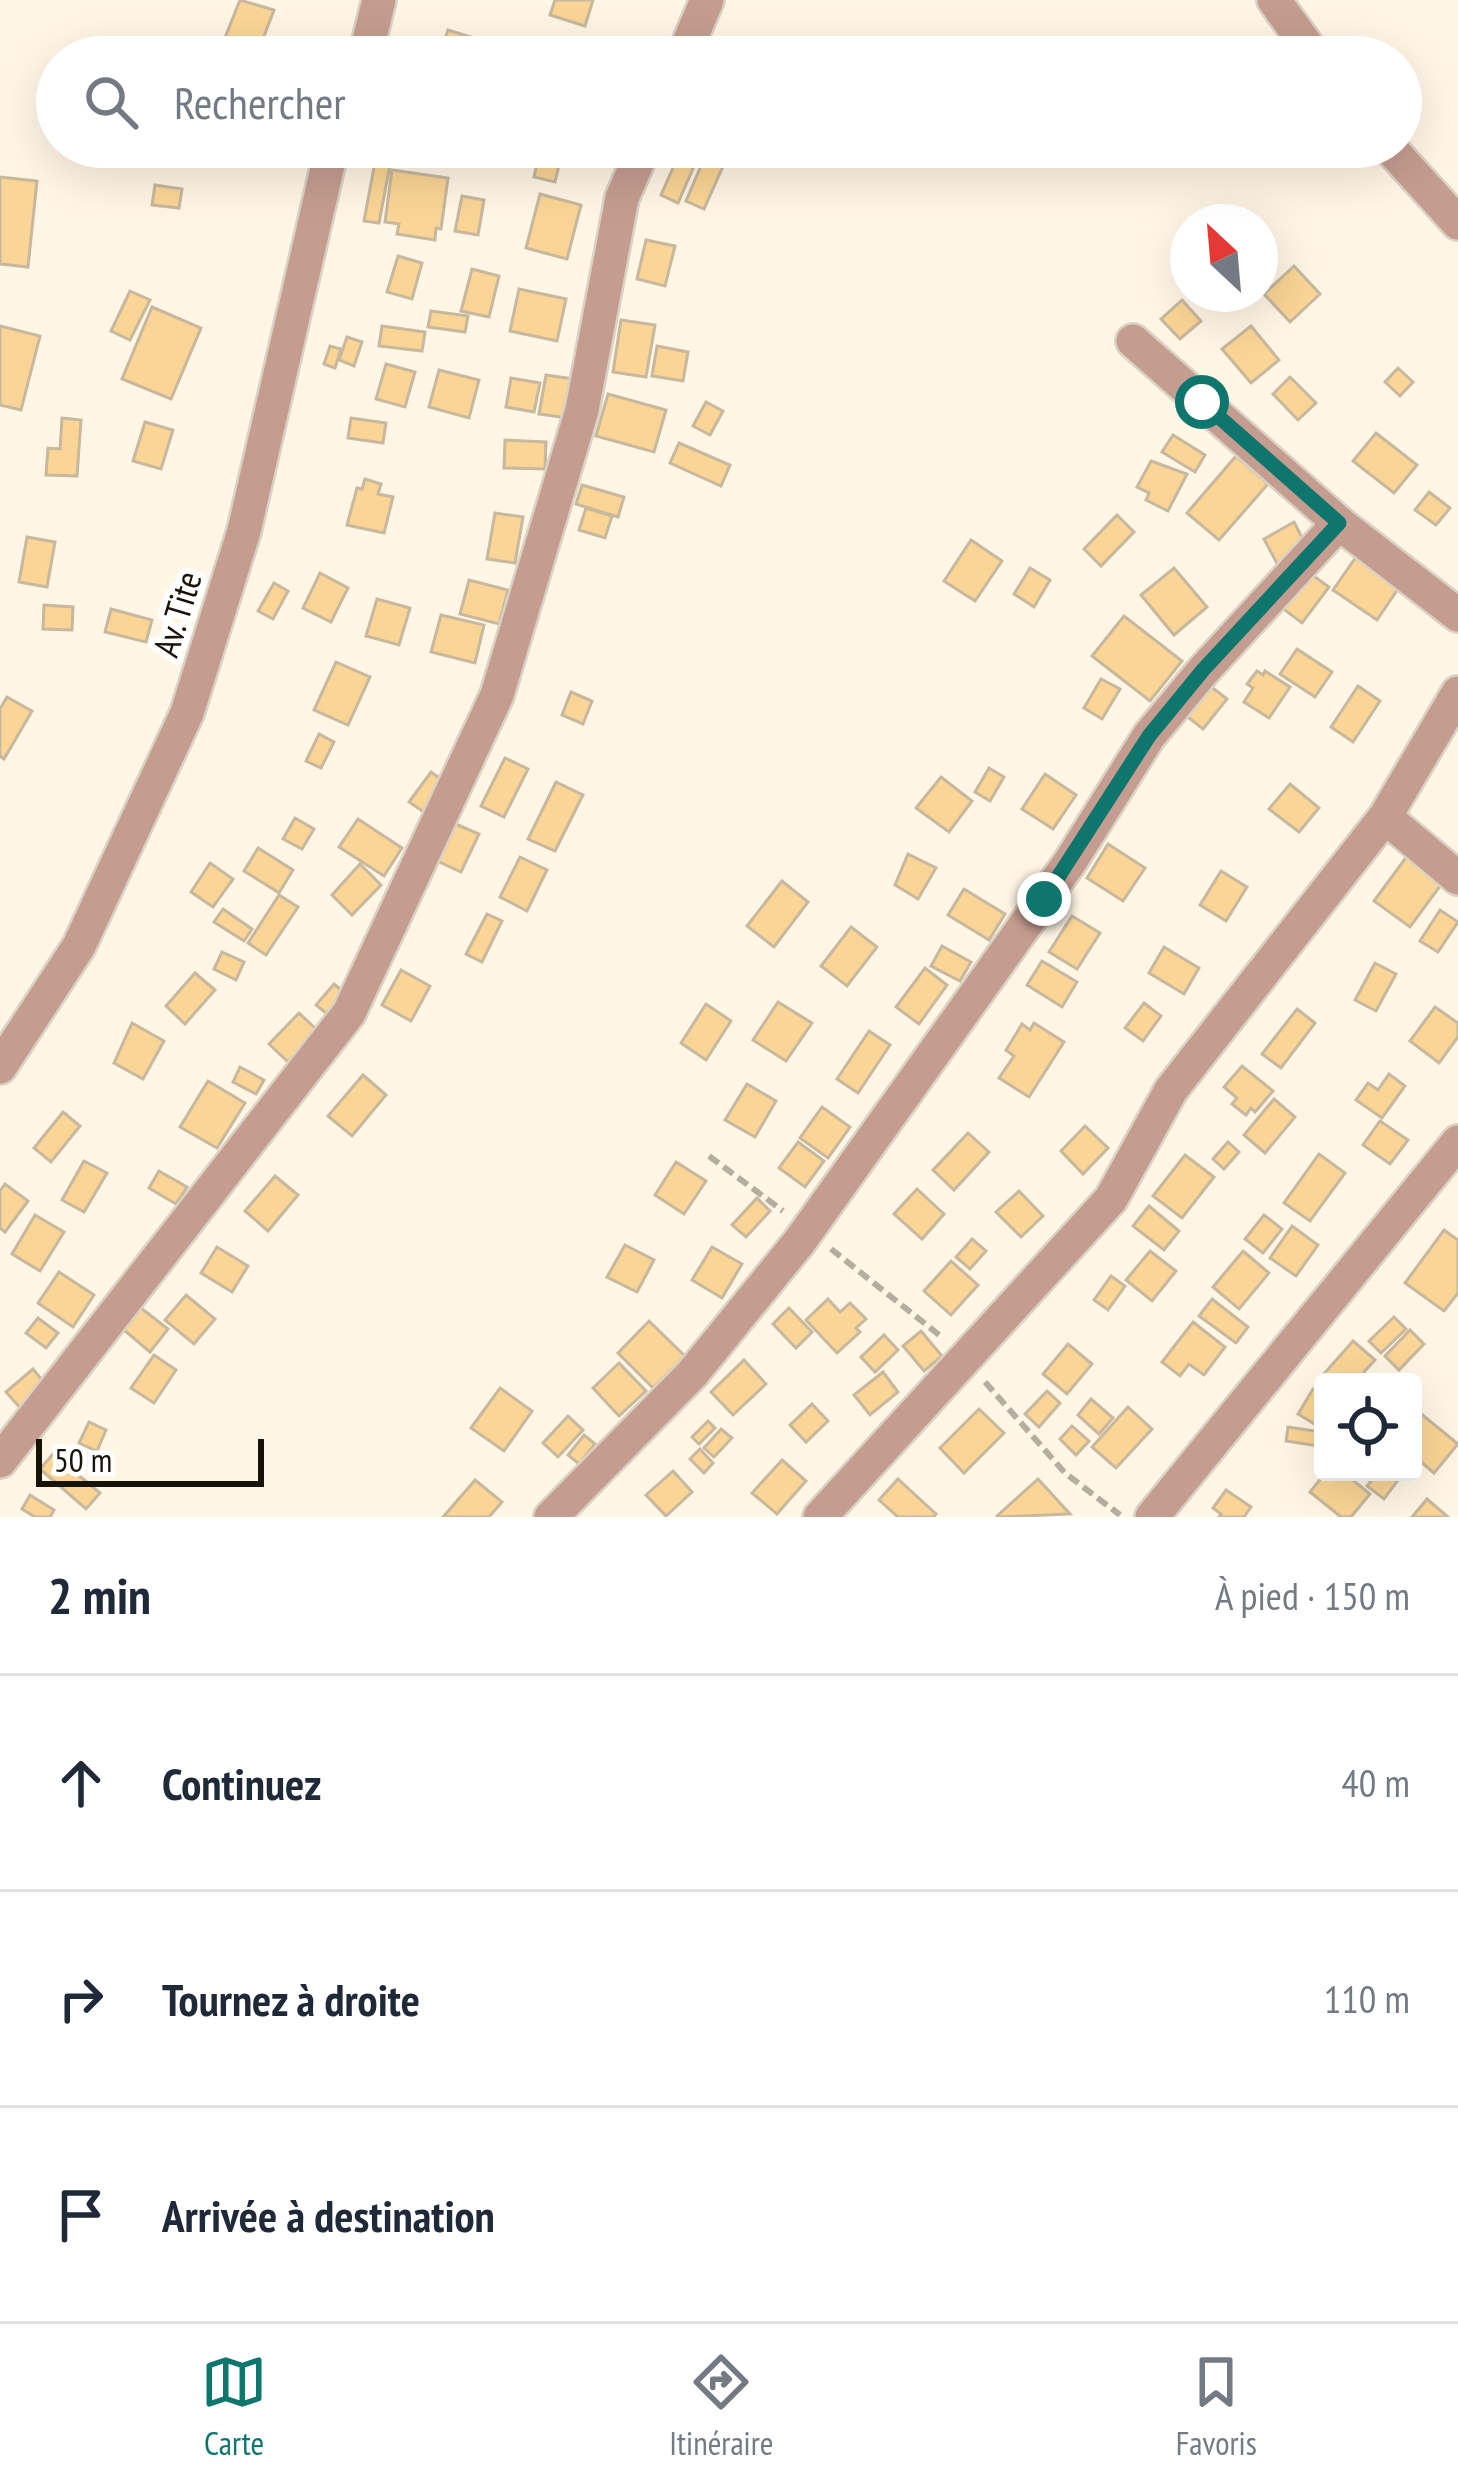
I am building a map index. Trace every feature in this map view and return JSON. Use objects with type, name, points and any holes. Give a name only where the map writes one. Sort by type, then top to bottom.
[{"type":"street","points":[[370,36],[379,0]]},
{"type":"street","points":[[692,36],[707,0]]},
{"type":"street","points":[[1274,0],[1300,36]]},
{"type":"street","name":"Av. Tite","points":[[0,1066],[79,946],[187,713],[244,530],[327,168]]},
{"type":"street","points":[[0,1461],[350,1013],[497,695],[582,410],[622,198],[635,168]]},
{"type":"street","points":[[1408,168],[1458,223]]},
{"type":"street","points":[[1133,341],[1339,523],[1458,615]]},
{"type":"street","points":[[551,1517],[692,1374],[808,1230],[1070,862],[1149,736],[1203,670],[1339,523]]},
{"type":"street","points":[[820,1517],[1111,1199],[1171,1090],[1385,817],[1458,693]]},
{"type":"street","points":[[1385,817],[1458,878]]},
{"type":"street","points":[[1152,1517],[1458,1142]]},
{"type":"path","points":[[709,1156],[965,1356],[1065,1473],[1122,1517]]},
{"type":"building","points":[[240,0],[274,10],[264,36],[226,36]]},
{"type":"building","points":[[555,0],[593,0],[585,26],[550,15]]},
{"type":"building","points":[[374,168],[389,168],[379,223],[364,221]]},
{"type":"building","points":[[536,168],[558,168],[555,182],[534,177]]},
{"type":"building","points":[[673,168],[693,168],[678,203],[661,195]]},
{"type":"building","points":[[700,168],[722,168],[704,209],[686,201]]},
{"type":"building","points":[[392,170],[448,178],[441,229],[436,228],[435,240],[397,234],[399,224],[385,222]]},
{"type":"building","points":[[0,177],[37,181],[28,267],[0,264]]},
{"type":"building","points":[[155,185],[182,189],[179,208],[152,205]]},
{"type":"building","points":[[540,194],[581,205],[567,259],[526,248]]},
{"type":"building","points":[[462,196],[484,200],[478,235],[455,231]]},
{"type":"building","points":[[646,240],[675,246],[665,286],[637,279]]},
{"type":"building","points":[[398,256],[422,263],[412,299],[387,292]]},
{"type":"building","points":[[1294,266],[1320,294],[1290,322],[1278,309],[1278,281]]},
{"type":"building","points":[[472,269],[499,276],[489,317],[461,311]]},
{"type":"building","points":[[519,289],[566,299],[557,341],[510,331]]},
{"type":"building","points":[[130,291],[150,300],[130,340],[111,331]]},
{"type":"building","points":[[152,307],[201,328],[171,399],[122,379]]},
{"type":"building","points":[[431,311],[468,316],[465,332],[428,327]]},
{"type":"building","points":[[1170,311],[1193,312],[1201,321],[1180,339],[1161,319]]},
{"type":"building","points":[[621,320],[655,325],[646,377],[613,372]]},
{"type":"building","points":[[0,326],[40,336],[21,410],[0,405]]},
{"type":"building","points":[[382,326],[425,332],[422,351],[379,346]]},
{"type":"building","points":[[1251,326],[1279,360],[1251,383],[1222,349]]},
{"type":"building","points":[[347,337],[362,342],[354,366],[339,360]]},
{"type":"building","points":[[330,346],[341,349],[335,368],[324,364]]},
{"type":"building","points":[[657,346],[688,352],[683,381],[652,376]]},
{"type":"building","points":[[386,364],[415,372],[405,407],[376,399]]},
{"type":"building","points":[[1398,368],[1413,382],[1400,396],[1385,382]]},
{"type":"building","points":[[439,370],[479,380],[469,418],[429,407]]},
{"type":"building","points":[[546,375],[574,379],[568,418],[539,414]]},
{"type":"building","points":[[1290,377],[1316,403],[1298,420],[1273,394]]},
{"type":"building","points":[[511,378],[540,383],[534,412],[506,407]]},
{"type":"building","points":[[608,394],[666,410],[654,452],[596,436]]},
{"type":"building","points":[[706,402],[723,411],[710,435],[693,426]]},
{"type":"building","points":[[62,418],[81,420],[77,476],[46,475],[48,448],[60,449]]},
{"type":"building","points":[[351,418],[386,423],[383,443],[348,438]]},
{"type":"building","points":[[145,422],[173,430],[161,469],[133,461]]},
{"type":"building","points":[[1376,433],[1417,465],[1394,493],[1353,461]]},
{"type":"building","points":[[1173,435],[1205,455],[1195,472],[1162,452]]},
{"type":"building","points":[[505,440],[546,442],[545,469],[504,468]]},
{"type":"building","points":[[679,443],[730,465],[721,486],[670,463]]},
{"type":"building","points":[[1236,456],[1268,484],[1219,540],[1187,513]]},
{"type":"building","points":[[1151,461],[1187,474],[1168,511],[1146,500],[1149,493],[1137,487]]},
{"type":"building","points":[[365,479],[381,484],[378,494],[393,497],[384,533],[347,525],[357,488],[362,489]]},
{"type":"building","points":[[582,485],[624,497],[618,517],[576,504]]},
{"type":"building","points":[[1429,492],[1450,508],[1436,525],[1415,510]]},
{"type":"building","points":[[586,508],[612,516],[605,538],[579,530]]},
{"type":"building","points":[[495,513],[523,517],[515,563],[487,559]]},
{"type":"building","points":[[1117,515],[1134,532],[1101,566],[1084,549]]},
{"type":"building","points":[[1294,522],[1310,553],[1280,569],[1264,539]]},
{"type":"building","points":[[27,537],[55,542],[47,587],[19,582]]},
{"type":"building","points":[[971,540],[1002,561],[975,601],[944,581]]},
{"type":"building","points":[[1356,557],[1400,586],[1377,620],[1333,590]]},
{"type":"building","points":[[1030,568],[1050,580],[1034,607],[1014,594]]},
{"type":"building","points":[[1174,568],[1207,607],[1174,635],[1141,595]]},
{"type":"building","points":[[1304,569],[1329,587],[1302,623],[1277,604]]},
{"type":"building","points":[[320,573],[348,588],[331,622],[303,608]]},
{"type":"building","points":[[469,580],[508,590],[499,624],[460,614]]},
{"type":"building","points":[[274,583],[288,591],[273,619],[258,611]]},
{"type":"building","points":[[377,599],[410,608],[399,645],[366,636]]},
{"type":"building","points":[[44,605],[73,607],[72,630],[43,629]]},
{"type":"building","points":[[111,609],[152,620],[146,642],[105,632]]},
{"type":"building","points":[[441,615],[484,625],[475,663],[431,652]]},
{"type":"building","points":[[1124,616],[1182,661],[1150,701],[1092,656]]},
{"type":"building","points":[[1297,649],[1332,672],[1315,697],[1280,674]]},
{"type":"building","points":[[336,662],[370,677],[348,725],[314,710]]},
{"type":"building","points":[[1257,671],[1290,687],[1269,718],[1244,702],[1253,688],[1247,684]]},
{"type":"building","points":[[1101,679],[1120,689],[1102,719],[1084,708]]},
{"type":"building","points":[[1209,685],[1227,699],[1203,729],[1185,715]]},
{"type":"building","points":[[1358,686],[1380,701],[1353,742],[1331,727]]},
{"type":"building","points":[[571,692],[592,701],[583,724],[562,715]]},
{"type":"building","points":[[7,697],[32,711],[4,759],[0,756],[0,709]]},
{"type":"building","points":[[319,734],[334,742],[321,768],[306,761]]},
{"type":"building","points":[[505,758],[528,769],[504,817],[481,806]]},
{"type":"building","points":[[989,768],[1004,777],[990,801],[975,792]]},
{"type":"building","points":[[431,772],[449,785],[428,815],[409,802]]},
{"type":"building","points":[[1045,774],[1076,795],[1053,829],[1022,809]]},
{"type":"building","points":[[941,777],[972,801],[949,832],[916,808]]},
{"type":"building","points":[[556,782],[583,795],[555,851],[528,839]]},
{"type":"building","points":[[1290,784],[1319,808],[1299,832],[1269,809]]},
{"type":"building","points":[[295,818],[314,829],[302,849],[283,839]]},
{"type":"building","points":[[358,819],[402,848],[384,876],[339,847]]},
{"type":"building","points":[[451,822],[479,834],[461,872],[433,859]]},
{"type":"building","points":[[1108,844],[1145,868],[1123,901],[1087,878]]},
{"type":"building","points":[[258,848],[293,870],[279,893],[244,871]]},
{"type":"building","points":[[908,854],[936,868],[918,899],[895,885]]},
{"type":"building","points":[[1407,856],[1443,882],[1410,927],[1374,901]]},
{"type":"building","points":[[520,857],[547,870],[527,911],[500,897]]},
{"type":"building","points":[[210,863],[233,879],[213,907],[191,892]]},
{"type":"building","points":[[360,864],[381,885],[352,915],[332,895]]},
{"type":"building","points":[[1221,871],[1247,887],[1226,921],[1200,905]]},
{"type":"building","points":[[782,881],[808,902],[774,947],[747,926]]},
{"type":"building","points":[[964,889],[1005,914],[989,940],[948,915]]},
{"type":"building","points":[[279,895],[298,907],[266,955],[248,943]]},
{"type":"building","points":[[223,909],[252,929],[244,941],[214,922]]},
{"type":"building","points":[[1440,910],[1458,922],[1438,952],[1420,941]]},
{"type":"building","points":[[487,914],[502,921],[482,962],[466,954]]},
{"type":"building","points":[[1072,916],[1100,933],[1077,969],[1049,952]]},
{"type":"building","points":[[851,927],[877,947],[847,986],[821,966]]},
{"type":"building","points":[[942,946],[971,962],[960,981],[931,966]]},
{"type":"building","points":[[1164,947],[1199,968],[1184,994],[1149,973]]},
{"type":"building","points":[[222,952],[244,962],[236,980],[214,969]]},
{"type":"building","points":[[1042,961],[1077,982],[1062,1007],[1027,985]]},
{"type":"building","points":[[1375,963],[1396,974],[1376,1011],[1355,1000]]},
{"type":"building","points":[[925,968],[947,985],[919,1024],[896,1007]]},
{"type":"building","points":[[401,970],[430,986],[411,1021],[382,1005]]},
{"type":"building","points":[[195,973],[215,990],[185,1024],[166,1006]]},
{"type":"building","points":[[334,984],[349,997],[332,1018],[316,1005]]},
{"type":"building","points":[[778,1002],[812,1023],[786,1061],[753,1040]]},
{"type":"building","points":[[1144,1003],[1161,1016],[1143,1041],[1125,1028]]},
{"type":"building","points":[[706,1004],[731,1021],[706,1060],[681,1043]]},
{"type":"building","points":[[1435,1007],[1458,1023],[1458,1037],[1439,1063],[1410,1041]]},
{"type":"building","points":[[1297,1009],[1315,1023],[1281,1068],[1262,1054]]},
{"type":"building","points":[[299,1013],[318,1031],[288,1062],[269,1044]]},
{"type":"building","points":[[132,1023],[164,1041],[143,1079],[114,1063]]},
{"type":"building","points":[[1034,1023],[1064,1042],[1029,1097],[999,1078],[1014,1056],[1006,1050],[1022,1024],[1030,1030]]},
{"type":"building","points":[[869,1031],[890,1045],[858,1093],[837,1079]]},
{"type":"building","points":[[1242,1066],[1273,1091],[1255,1112],[1251,1108],[1246,1115],[1232,1104],[1237,1098],[1224,1087]]},
{"type":"building","points":[[240,1067],[264,1080],[256,1094],[233,1082]]},
{"type":"building","points":[[1389,1074],[1405,1086],[1382,1118],[1356,1100],[1368,1083],[1378,1090]]},
{"type":"building","points":[[363,1075],[386,1095],[352,1136],[328,1116]]},
{"type":"building","points":[[208,1081],[245,1103],[217,1148],[180,1127]]},
{"type":"building","points":[[747,1084],[776,1101],[755,1137],[725,1120]]},
{"type":"building","points":[[1274,1099],[1295,1117],[1265,1153],[1244,1135]]},
{"type":"building","points":[[822,1107],[850,1127],[828,1158],[800,1138]]},
{"type":"building","points":[[63,1112],[80,1126],[51,1162],[34,1148]]},
{"type":"building","points":[[1380,1121],[1408,1140],[1390,1164],[1363,1145]]},
{"type":"building","points":[[1085,1126],[1108,1148],[1083,1174],[1061,1151]]},
{"type":"building","points":[[968,1133],[989,1152],[954,1190],[933,1170]]},
{"type":"building","points":[[798,1142],[824,1161],[805,1187],[779,1168]]},
{"type":"building","points":[[1228,1142],[1239,1152],[1224,1169],[1213,1159]]},
{"type":"building","points":[[1319,1154],[1345,1173],[1310,1221],[1284,1203]]},
{"type":"building","points":[[1185,1155],[1214,1177],[1182,1218],[1153,1196]]},
{"type":"building","points":[[84,1161],[107,1173],[84,1212],[62,1200]]},
{"type":"building","points":[[676,1162],[706,1181],[684,1214],[655,1195]]},
{"type":"building","points":[[159,1171],[187,1187],[176,1204],[149,1188]]},
{"type":"building","points":[[275,1176],[298,1195],[268,1231],[245,1211]]},
{"type":"building","points":[[5,1184],[28,1201],[5,1232],[0,1228],[0,1191]]},
{"type":"building","points":[[917,1189],[944,1214],[922,1239],[894,1214]]},
{"type":"building","points":[[1019,1191],[1043,1216],[1021,1237],[996,1212]]},
{"type":"building","points":[[757,1198],[770,1211],[746,1237],[732,1225]]},
{"type":"building","points":[[1149,1206],[1179,1231],[1164,1250],[1133,1226]]},
{"type":"building","points":[[35,1215],[64,1232],[40,1271],[12,1254]]},
{"type":"building","points":[[1264,1215],[1282,1229],[1263,1253],[1245,1239]]},
{"type":"building","points":[[1292,1226],[1318,1245],[1296,1276],[1270,1258]]},
{"type":"building","points":[[1444,1230],[1458,1240],[1458,1293],[1444,1311],[1405,1283]]},
{"type":"building","points":[[972,1239],[986,1251],[970,1269],[956,1257]]},
{"type":"building","points":[[625,1245],[654,1260],[637,1292],[607,1277]]},
{"type":"building","points":[[217,1247],[248,1266],[232,1292],[201,1273]]},
{"type":"building","points":[[712,1247],[742,1264],[722,1298],[692,1280]]},
{"type":"building","points":[[1150,1251],[1176,1271],[1152,1301],[1126,1280]]},
{"type":"building","points":[[1243,1251],[1269,1273],[1239,1309],[1213,1287]]},
{"type":"building","points":[[951,1261],[978,1285],[951,1315],[924,1291]]},
{"type":"building","points":[[59,1272],[94,1295],[73,1327],[38,1303]]},
{"type":"building","points":[[1111,1276],[1125,1286],[1108,1310],[1094,1300]]},
{"type":"building","points":[[186,1295],[215,1319],[194,1344],[165,1320]]},
{"type":"building","points":[[828,1299],[840,1312],[850,1303],[866,1319],[856,1328],[860,1332],[837,1353],[806,1320]]},
{"type":"building","points":[[1212,1299],[1248,1327],[1236,1343],[1199,1316]]},
{"type":"building","points":[[141,1308],[168,1329],[150,1352],[124,1330]]},
{"type":"building","points":[[789,1308],[812,1332],[796,1348],[773,1324]]},
{"type":"building","points":[[1394,1317],[1406,1329],[1381,1353],[1369,1341]]},
{"type":"building","points":[[38,1318],[58,1333],[46,1348],[26,1333]]},
{"type":"building","points":[[649,1321],[685,1356],[653,1388],[618,1353]]},
{"type":"building","points":[[1193,1322],[1225,1347],[1204,1375],[1189,1364],[1180,1376],[1162,1362]]},
{"type":"building","points":[[1410,1330],[1424,1344],[1399,1370],[1385,1356]]},
{"type":"building","points":[[921,1331],[942,1356],[924,1371],[903,1346]]},
{"type":"building","points":[[884,1335],[898,1350],[875,1372],[861,1357]]},
{"type":"building","points":[[1353,1341],[1375,1360],[1363,1373],[1325,1373]]},
{"type":"building","points":[[1068,1344],[1092,1364],[1067,1394],[1043,1374]]},
{"type":"building","points":[[154,1355],[176,1370],[154,1403],[131,1388]]},
{"type":"building","points":[[744,1360],[766,1384],[733,1415],[711,1392]]},
{"type":"building","points":[[619,1363],[646,1391],[619,1416],[593,1388]]},
{"type":"building","points":[[33,1369],[48,1387],[21,1409],[6,1392]]},
{"type":"building","points":[[883,1372],[898,1392],[870,1415],[854,1395]]},
{"type":"building","points":[[500,1388],[532,1411],[504,1451],[471,1428]]},
{"type":"building","points":[[1313,1389],[1314,1390],[1314,1424],[1298,1414]]},
{"type":"building","points":[[1047,1391],[1060,1403],[1039,1427],[1025,1414]]},
{"type":"building","points":[[1091,1399],[1113,1418],[1099,1434],[1078,1415]]},
{"type":"building","points":[[812,1404],[828,1421],[806,1442],[790,1425]]},
{"type":"building","points":[[1128,1407],[1152,1429],[1116,1468],[1092,1447]]},
{"type":"building","points":[[979,1409],[1004,1433],[964,1473],[940,1448]]},
{"type":"building","points":[[1422,1415],[1458,1444],[1434,1473],[1422,1463]]},
{"type":"building","points":[[568,1416],[583,1430],[558,1457],[543,1443]]},
{"type":"building","points":[[708,1421],[715,1428],[699,1444],[692,1437]]},
{"type":"building","points":[[89,1422],[106,1430],[97,1451],[79,1443]]},
{"type":"building","points":[[1072,1426],[1089,1441],[1076,1455],[1060,1439]]},
{"type":"building","points":[[1288,1427],[1314,1431],[1314,1445],[1286,1441]]},
{"type":"building","points":[[721,1429],[732,1438],[714,1457],[704,1448]]},
{"type":"building","points":[[584,1435],[595,1444],[579,1464],[568,1455]]},
{"type":"building","points":[[700,1449],[713,1463],[704,1473],[690,1459]]},
{"type":"building","points":[[53,1454],[100,1493],[86,1509],[40,1469]]},
{"type":"building","points":[[782,1460],[806,1481],[777,1514],[752,1493]]},
{"type":"building","points":[[673,1471],[692,1492],[666,1516],[646,1495]]},
{"type":"building","points":[[898,1479],[936,1514],[933,1517],[898,1517],[879,1500]]},
{"type":"building","points":[[1038,1479],[1070,1514],[997,1516]]},
{"type":"building","points":[[475,1480],[502,1502],[489,1517],[443,1517]]},
{"type":"building","points":[[1319,1481],[1354,1481],[1370,1494],[1351,1517],[1341,1517],[1310,1492]]},
{"type":"building","points":[[1371,1481],[1398,1481],[1384,1499],[1367,1486]]},
{"type":"building","points":[[1226,1490],[1251,1507],[1244,1517],[1219,1517],[1213,1508]]},
{"type":"building","points":[[30,1495],[54,1510],[50,1517],[35,1517],[22,1509]]},
{"type":"building","points":[[1427,1499],[1448,1517],[1412,1517]]},
{"type":"route","points":[[1044,899],[1149,736],[1203,670],[1339,523],[1202,402]]}]
